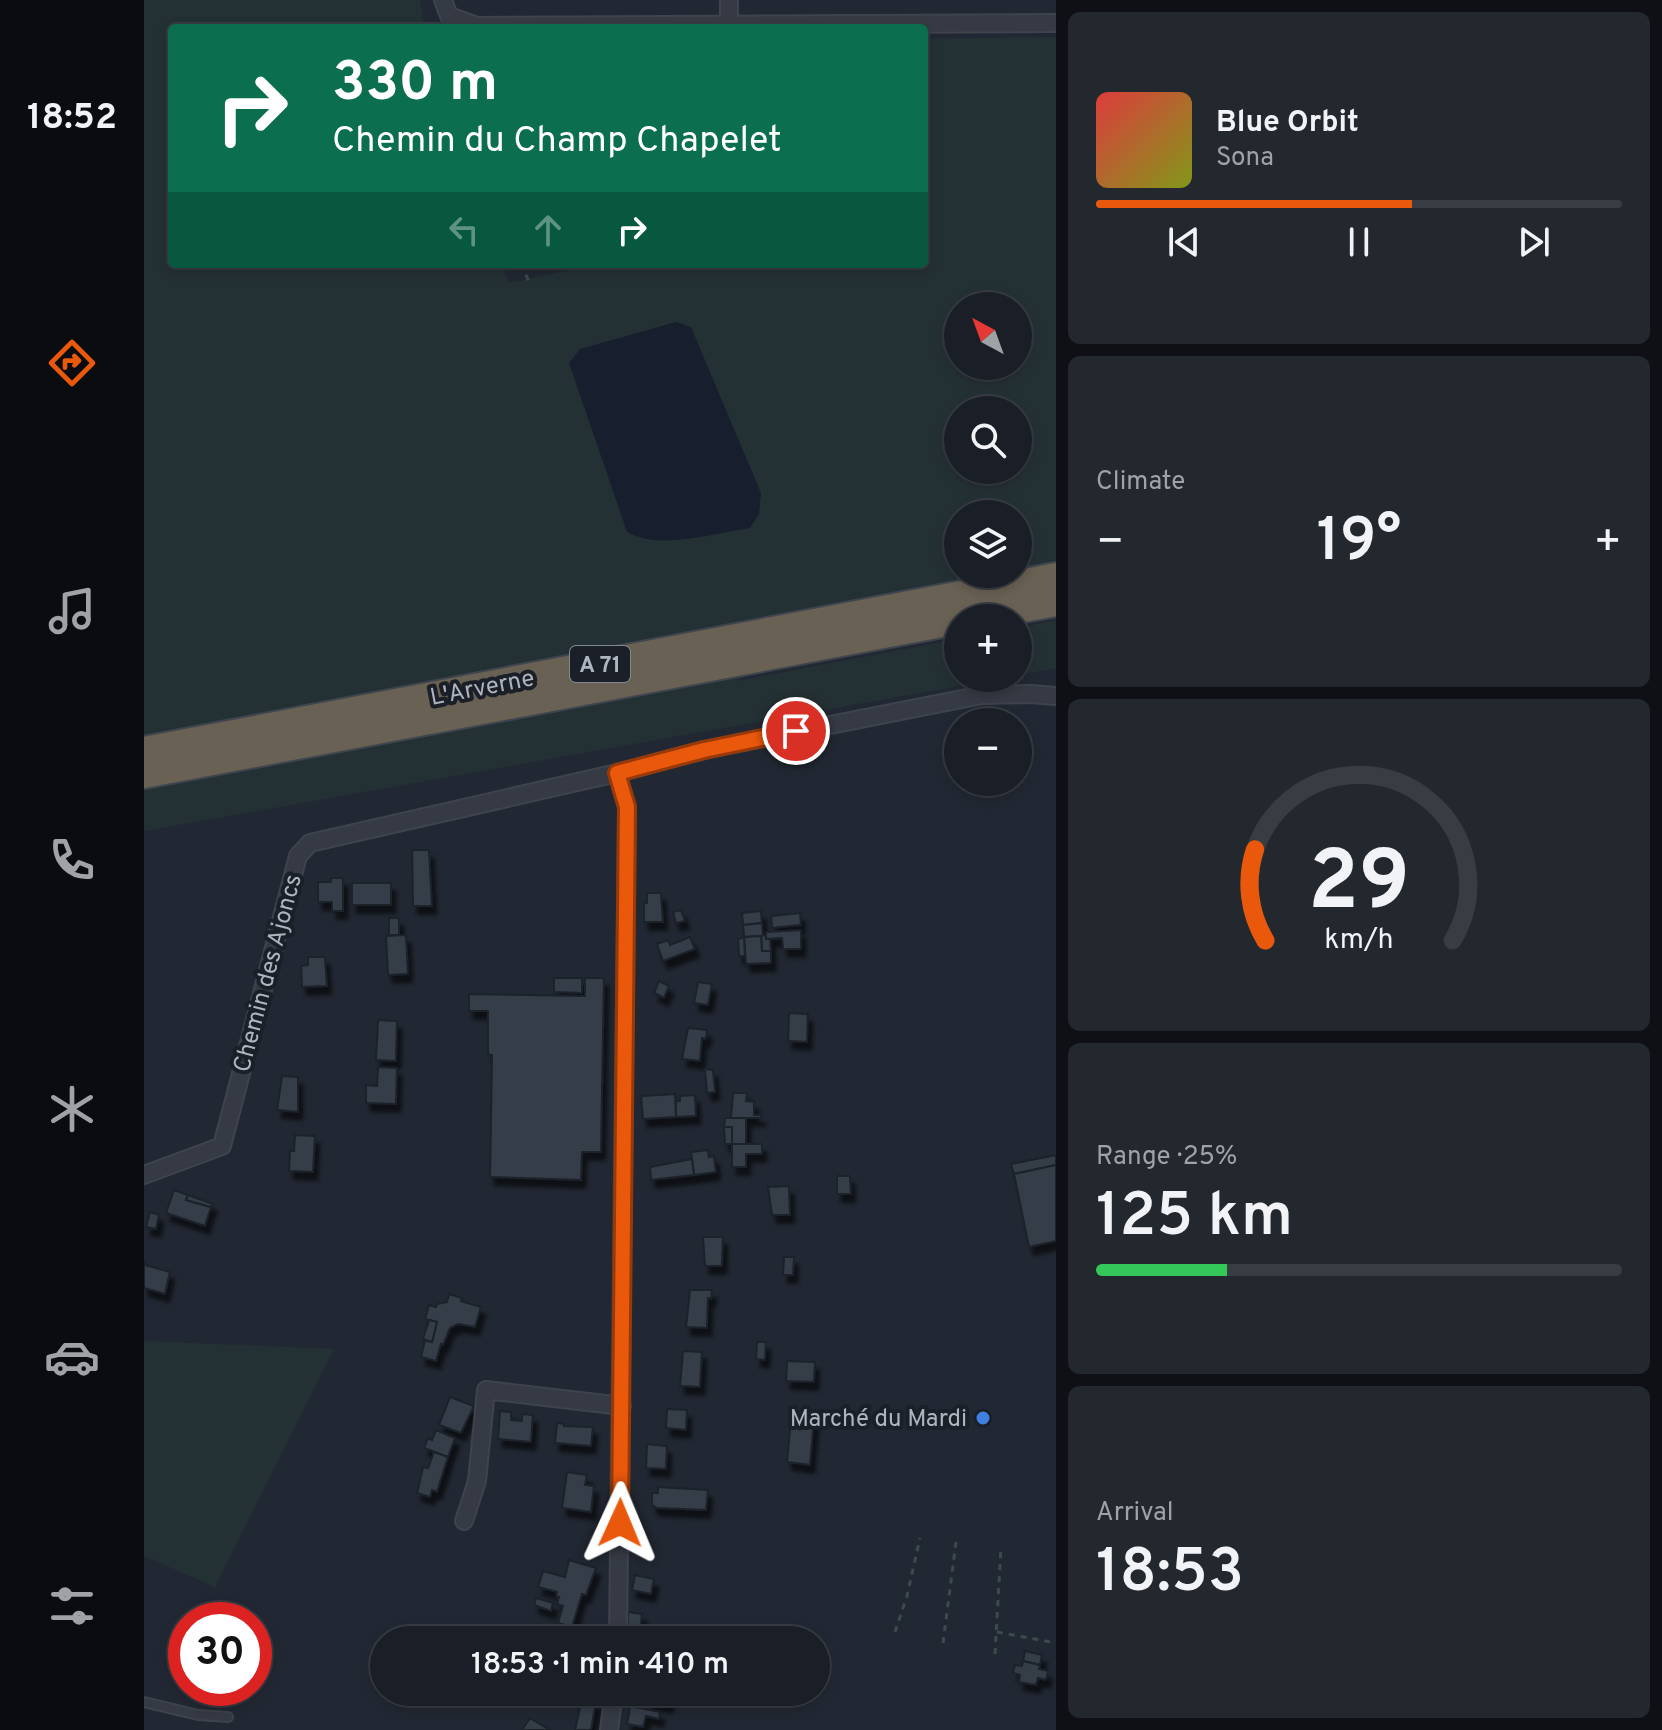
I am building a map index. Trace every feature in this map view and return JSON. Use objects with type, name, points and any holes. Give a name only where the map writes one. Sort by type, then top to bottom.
[{"type":"highway","name":"L'Arverne","points":[[144,751],[1056,577]]},
{"type":"highway","points":[[1032,606],[1056,602]]},
{"type":"highway","name":"L'Arverne","points":[[144,774],[944,623]]},
{"type":"street","points":[[729,0],[729,24]]},
{"type":"street","points":[[446,8],[474,24]]},
{"type":"street","points":[[928,24],[1056,23]]},
{"type":"street","points":[[618,1626],[627,807],[617,773],[704,750],[982,695],[1056,696]]},
{"type":"street","name":"Chemin des Ajoncs","points":[[144,1175],[222,1146],[298,856],[310,843],[617,773]]},
{"type":"street","points":[[464,1521],[477,1481],[486,1390],[622,1406]]},
{"type":"street","points":[[609,1730],[612,1706]]},
{"type":"lane","points":[[144,1702],[198,1715],[228,1717]]},
{"type":"path","points":[[523,268],[531,286]]},
{"type":"path","points":[[895,1632],[920,1538]]},
{"type":"path","points":[[943,1643],[956,1542]]},
{"type":"path","points":[[995,1654],[1001,1547]]},
{"type":"path","points":[[996,1632],[1056,1643]]},
{"type":"shaded area","points":[[144,0],[420,0],[423,24],[168,24],[168,268],[503,268],[509,283],[579,268],[928,268],[928,39],[1056,37],[1056,562],[1032,566],[1032,500],[944,500],[944,583],[737,681],[944,642],[944,689],[144,831]]},
{"type":"shaded area","points":[[1056,620],[1056,668],[1032,672],[1032,625]]},
{"type":"shaded area","points":[[144,1341],[334,1349],[215,1587],[144,1556]]},
{"type":"water","points":[[676,322],[691,327],[761,493],[759,514],[750,528],[687,539],[655,540],[627,532],[569,363],[580,349]]},
{"type":"building","points":[[412,850],[429,850],[432,906],[413,906]]},
{"type":"building","points":[[331,878],[343,878],[343,911],[332,911],[332,902],[318,902],[318,882],[331,882]]},
{"type":"building","points":[[352,883],[391,883],[391,905],[352,905]]},
{"type":"building","points":[[647,893],[661,893],[663,922],[644,922]]},
{"type":"building","points":[[681,910],[685,921],[676,923],[673,912]]},
{"type":"building","points":[[761,911],[762,923],[743,925],[742,913]]},
{"type":"building","points":[[800,913],[801,925],[772,928],[771,916]]},
{"type":"building","points":[[389,918],[399,918],[399,935],[389,935]]},
{"type":"building","points":[[762,923],[763,936],[744,937],[743,925]]},
{"type":"building","points":[[801,930],[801,949],[783,949],[782,938],[766,939],[766,932]]},
{"type":"building","points":[[406,935],[408,974],[388,975],[386,936]]},
{"type":"building","points":[[766,935],[766,939],[770,939],[771,951],[762,951],[761,936]]},
{"type":"building","points":[[761,936],[762,951],[771,951],[771,963],[746,964],[744,937]]},
{"type":"building","points":[[690,937],[695,949],[663,961],[657,944],[668,940],[670,945]]},
{"type":"building","points":[[744,937],[745,956],[739,956],[738,939]]},
{"type":"building","points":[[308,957],[325,957],[327,986],[302,987],[301,966],[308,965]]},
{"type":"building","points":[[554,978],[582,978],[582,993],[554,992]]},
{"type":"building","points":[[585,978],[604,978],[601,1152],[582,1152],[581,1180],[490,1177],[492,1055],[488,1054],[488,1011],[469,1011],[469,994],[585,996]]},
{"type":"building","points":[[659,981],[669,986],[664,998],[654,993]]},
{"type":"building","points":[[698,982],[712,984],[708,1005],[694,1003]]},
{"type":"building","points":[[789,1013],[808,1014],[807,1042],[788,1041]]},
{"type":"building","points":[[378,1020],[397,1021],[396,1061],[376,1060]]},
{"type":"building","points":[[688,1028],[707,1030],[706,1039],[702,1038],[700,1061],[682,1059]]},
{"type":"building","points":[[378,1067],[397,1068],[396,1104],[366,1103],[366,1085],[377,1086]]},
{"type":"building","points":[[705,1069],[713,1070],[715,1092],[707,1093]]},
{"type":"building","points":[[282,1076],[298,1077],[298,1112],[277,1110]]},
{"type":"building","points":[[733,1093],[747,1093],[746,1101],[754,1102],[754,1115],[761,1115],[761,1118],[731,1118]]},
{"type":"building","points":[[675,1094],[676,1117],[643,1119],[641,1096]]},
{"type":"building","points":[[695,1095],[696,1116],[676,1117],[676,1101],[680,1101],[680,1096]]},
{"type":"building","points":[[725,1118],[746,1118],[746,1144],[732,1144],[732,1127],[724,1127]]},
{"type":"building","points":[[724,1127],[732,1127],[732,1144],[725,1144]]},
{"type":"building","points":[[295,1135],[315,1136],[313,1172],[289,1171]]},
{"type":"building","points":[[732,1144],[762,1144],[762,1154],[746,1154],[746,1167],[732,1167]]},
{"type":"building","points":[[708,1150],[709,1157],[714,1156],[716,1172],[694,1175],[691,1152]]},
{"type":"building","points":[[1056,1155],[1056,1165],[1014,1174],[1011,1164]]},
{"type":"building","points":[[692,1159],[694,1175],[651,1180],[650,1167]]},
{"type":"building","points":[[1056,1165],[1056,1241],[1029,1247],[1014,1174]]},
{"type":"building","points":[[837,1176],[850,1176],[851,1194],[837,1194]]},
{"type":"building","points":[[789,1186],[790,1215],[772,1215],[768,1187]]},
{"type":"building","points":[[174,1190],[188,1195],[186,1200],[211,1207],[205,1226],[166,1213]]},
{"type":"building","points":[[188,1195],[213,1204],[211,1207],[186,1200]]},
{"type":"building","points":[[150,1212],[159,1215],[156,1229],[146,1227]]},
{"type":"building","points":[[703,1237],[723,1237],[722,1266],[705,1266]]},
{"type":"building","points":[[784,1257],[794,1257],[793,1275],[783,1275]]},
{"type":"building","points":[[144,1261],[145,1265],[170,1272],[165,1294],[144,1288]]},
{"type":"building","points":[[690,1290],[712,1290],[711,1299],[708,1298],[707,1328],[686,1327]]},
{"type":"building","points":[[449,1294],[481,1307],[475,1327],[458,1324],[450,1328],[436,1361],[421,1357],[425,1340],[432,1342],[437,1322],[425,1319],[429,1305],[436,1307],[447,1302]]},
{"type":"building","points":[[429,1320],[437,1322],[432,1342],[423,1339]]},
{"type":"building","points":[[757,1342],[766,1342],[765,1360],[756,1359]]},
{"type":"building","points":[[683,1351],[702,1352],[700,1387],[680,1386]]},
{"type":"building","points":[[787,1361],[815,1362],[814,1382],[786,1381]]},
{"type":"building","points":[[450,1397],[474,1406],[461,1433],[439,1425]]},
{"type":"building","points":[[667,1409],[687,1410],[686,1430],[666,1428]]},
{"type":"building","points":[[500,1411],[511,1412],[511,1420],[522,1421],[522,1414],[533,1415],[531,1442],[498,1439]]},
{"type":"building","points":[[791,1417],[814,1419],[810,1465],[787,1462]]},
{"type":"building","points":[[557,1423],[593,1427],[591,1446],[555,1443]]},
{"type":"building","points":[[436,1430],[455,1438],[448,1457],[424,1448]]},
{"type":"building","points":[[647,1444],[667,1446],[666,1469],[646,1468]]},
{"type":"building","points":[[434,1452],[448,1457],[437,1492],[432,1490],[430,1497],[417,1493],[423,1467],[428,1468]]},
{"type":"building","points":[[567,1472],[587,1475],[585,1485],[594,1486],[591,1512],[562,1508]]},
{"type":"building","points":[[658,1487],[708,1490],[706,1510],[657,1508],[652,1505],[652,1493],[658,1493]]},
{"type":"building","points":[[569,1560],[596,1568],[586,1595],[582,1594],[572,1626],[558,1623],[563,1606],[557,1604],[557,1592],[538,1587],[543,1571],[565,1577]]},
{"type":"building","points":[[635,1575],[654,1579],[651,1594],[632,1590]]},
{"type":"building","points":[[536,1598],[553,1603],[551,1611],[534,1605]]},
{"type":"building","points":[[628,1612],[642,1614],[641,1626],[628,1626]]},
{"type":"building","points":[[1025,1651],[1042,1655],[1040,1665],[1023,1661]]},
{"type":"building","points":[[1023,1661],[1040,1665],[1039,1669],[1048,1671],[1046,1680],[1038,1678],[1036,1685],[1019,1682],[1020,1675],[1013,1673],[1015,1665],[1022,1666]]},
{"type":"building","points":[[580,1706],[595,1706],[591,1730],[575,1730]]},
{"type":"building","points":[[630,1706],[660,1712],[659,1719],[646,1716],[643,1727],[627,1724]]},
{"type":"building","points":[[530,1718],[550,1730],[522,1730]]},
{"type":"place","name":"Marché du Mardi","points":[[983,1418]]},
{"type":"route","points":[[620,1523],[627,807],[617,773],[704,750],[796,731]]}]
